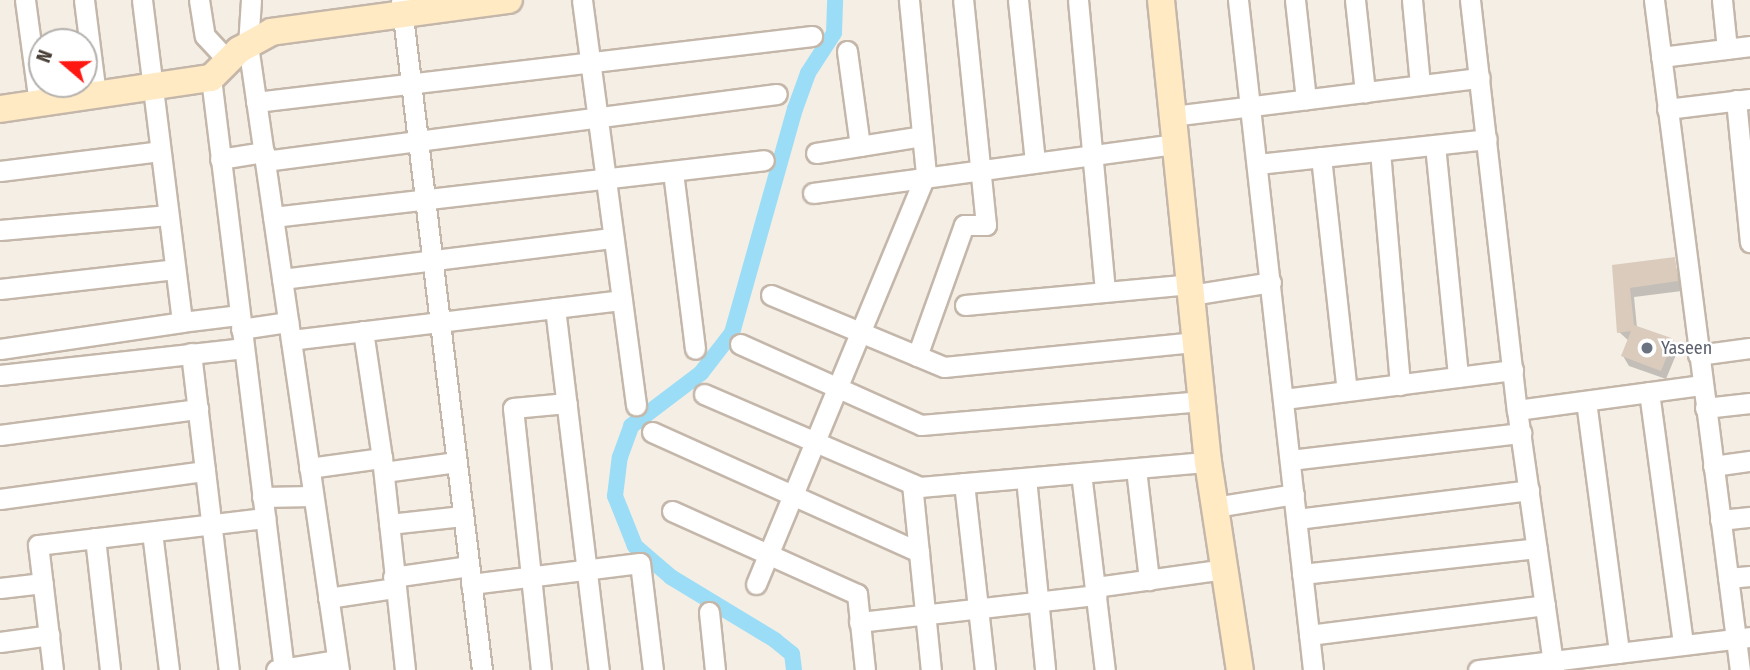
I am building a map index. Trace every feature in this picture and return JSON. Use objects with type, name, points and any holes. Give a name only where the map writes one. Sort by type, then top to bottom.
[{"type":"street","points":[[25,0],[39,103]]},
{"type":"street","points":[[84,0],[88,28]]},
{"type":"street","points":[[142,0],[182,322]]},
{"type":"street","points":[[199,0],[205,36],[219,70],[220,159],[282,670],[338,665],[248,45],[251,0]]},
{"type":"street","points":[[98,95],[153,87],[219,70],[248,45],[271,32],[402,8],[509,0]]},
{"type":"street","points":[[582,0],[636,405]]},
{"type":"street","points":[[756,584],[926,174],[909,0]]},
{"type":"street","points":[[916,356],[964,225],[986,225],[963,0]]},
{"type":"street","points":[[1018,0],[1035,161]]},
{"type":"street","points":[[1078,0],[1105,292]]},
{"type":"street","points":[[1161,0],[1208,462],[1240,670]]},
{"type":"street","points":[[1238,0],[1252,106],[1312,670]]},
{"type":"street","points":[[1295,0],[1306,99]]},
{"type":"street","points":[[1355,0],[1365,92]]},
{"type":"street","points":[[1412,0],[1420,85]]},
{"type":"street","points":[[1470,0],[1517,410],[1553,666]]},
{"type":"street","points":[[1654,0],[1728,578],[1743,638],[1740,670]]},
{"type":"street","points":[[1722,0],[1727,49]]},
{"type":"street","points":[[402,8],[482,670]]},
{"type":"street","points":[[256,102],[812,36]]},
{"type":"street","points":[[1661,57],[1750,46]]},
{"type":"street","points":[[847,51],[860,146]]},
{"type":"street","points":[[1173,116],[1480,78]]},
{"type":"street","points":[[220,159],[418,141],[777,94]]},
{"type":"street","points":[[0,109],[75,98]]},
{"type":"street","points":[[1667,109],[1743,100],[1750,242]]},
{"type":"street","points":[[817,153],[922,136]]},
{"type":"street","points":[[1258,164],[1487,139]]},
{"type":"street","points":[[813,193],[926,174],[1176,144]]},
{"type":"street","points":[[1435,145],[1458,377]]},
{"type":"street","points":[[0,171],[160,151]]},
{"type":"street","points":[[1380,151],[1400,385]]},
{"type":"street","points":[[1321,157],[1347,391]]},
{"type":"street","points":[[273,217],[606,181],[764,160]]},
{"type":"street","points":[[673,172],[695,349]]},
{"type":"street","points":[[0,230],[168,215]]},
{"type":"street","points":[[282,279],[613,238]]},
{"type":"street","points":[[0,289],[175,268]]},
{"type":"street","points":[[965,305],[1105,292],[1191,289],[1271,282]]},
{"type":"street","points":[[771,296],[944,367],[1196,342]]},
{"type":"street","points":[[0,349],[182,322],[241,330],[363,331],[621,300]]},
{"type":"street","points":[[555,308],[599,670]]},
{"type":"street","points":[[0,374],[191,353],[241,330]]},
{"type":"street","points":[[363,331],[383,465],[405,670]]},
{"type":"street","points":[[740,344],[921,425],[1202,401]]},
{"type":"street","points":[[1698,355],[1750,348]]},
{"type":"street","points":[[191,353],[229,670]]},
{"type":"street","points":[[1284,399],[1513,370]]},
{"type":"street","points":[[1517,410],[1702,385]]},
{"type":"street","points":[[1649,392],[1683,645]]},
{"type":"street","points":[[704,394],[814,444],[912,484],[964,483],[1208,462]]},
{"type":"street","points":[[1587,401],[1619,653]]},
{"type":"street","points":[[541,670],[513,408],[567,403]]},
{"type":"street","points":[[1705,408],[1750,403]]},
{"type":"street","points":[[0,435],[198,409]]},
{"type":"street","points":[[652,432],[919,552]]},
{"type":"street","points":[[1290,460],[1521,433]]},
{"type":"street","points":[[1713,466],[1750,461]]},
{"type":"street","points":[[309,468],[456,462]]},
{"type":"street","points":[[1136,469],[1149,579]]},
{"type":"street","points":[[0,499],[205,471]]},
{"type":"street","points":[[1081,473],[1105,670]]},
{"type":"street","points":[[1027,478],[1045,670]]},
{"type":"street","points":[[964,483],[985,670]]},
{"type":"street","points":[[912,484],[932,670]]},
{"type":"street","points":[[1297,519],[1529,490]]},
{"type":"street","points":[[1215,507],[1294,494]]},
{"type":"street","points":[[262,497],[313,496]]},
{"type":"street","points":[[672,511],[857,594],[865,670]]},
{"type":"street","points":[[389,524],[463,516]]},
{"type":"street","points":[[1720,520],[1750,516]]},
{"type":"street","points":[[53,670],[38,545],[265,518]]},
{"type":"street","points":[[152,532],[169,670]]},
{"type":"street","points":[[95,538],[110,670]]},
{"type":"street","points":[[1302,574],[1536,548]]},
{"type":"street","points":[[328,598],[394,582],[470,575],[531,577],[640,563],[653,670]]},
{"type":"street","points":[[859,622],[1038,601],[1149,579],[1224,569]]},
{"type":"street","points":[[1728,578],[1750,576]]},
{"type":"street","points":[[0,588],[43,583]]},
{"type":"street","points":[[1309,635],[1545,605]]},
{"type":"street","points":[[709,612],[716,670]]},
{"type":"street","points":[[0,642],[50,635]]},
{"type":"street","points":[[1478,670],[1553,666],[1619,653],[1743,638]]},
{"type":"building","points":[[1675,257],[1678,281],[1630,288],[1634,325],[1674,339],[1661,371],[1621,356],[1631,331],[1617,333],[1612,265]]},
{"type":"waterway","points":[[794,670],[792,654],[775,640],[671,577],[635,546],[615,496],[620,457],[631,426],[701,373],[732,333],[795,109],[808,73],[834,33],[835,0]]},
{"type":"place","name":"Yaseen","points":[[1647,348]]}]
